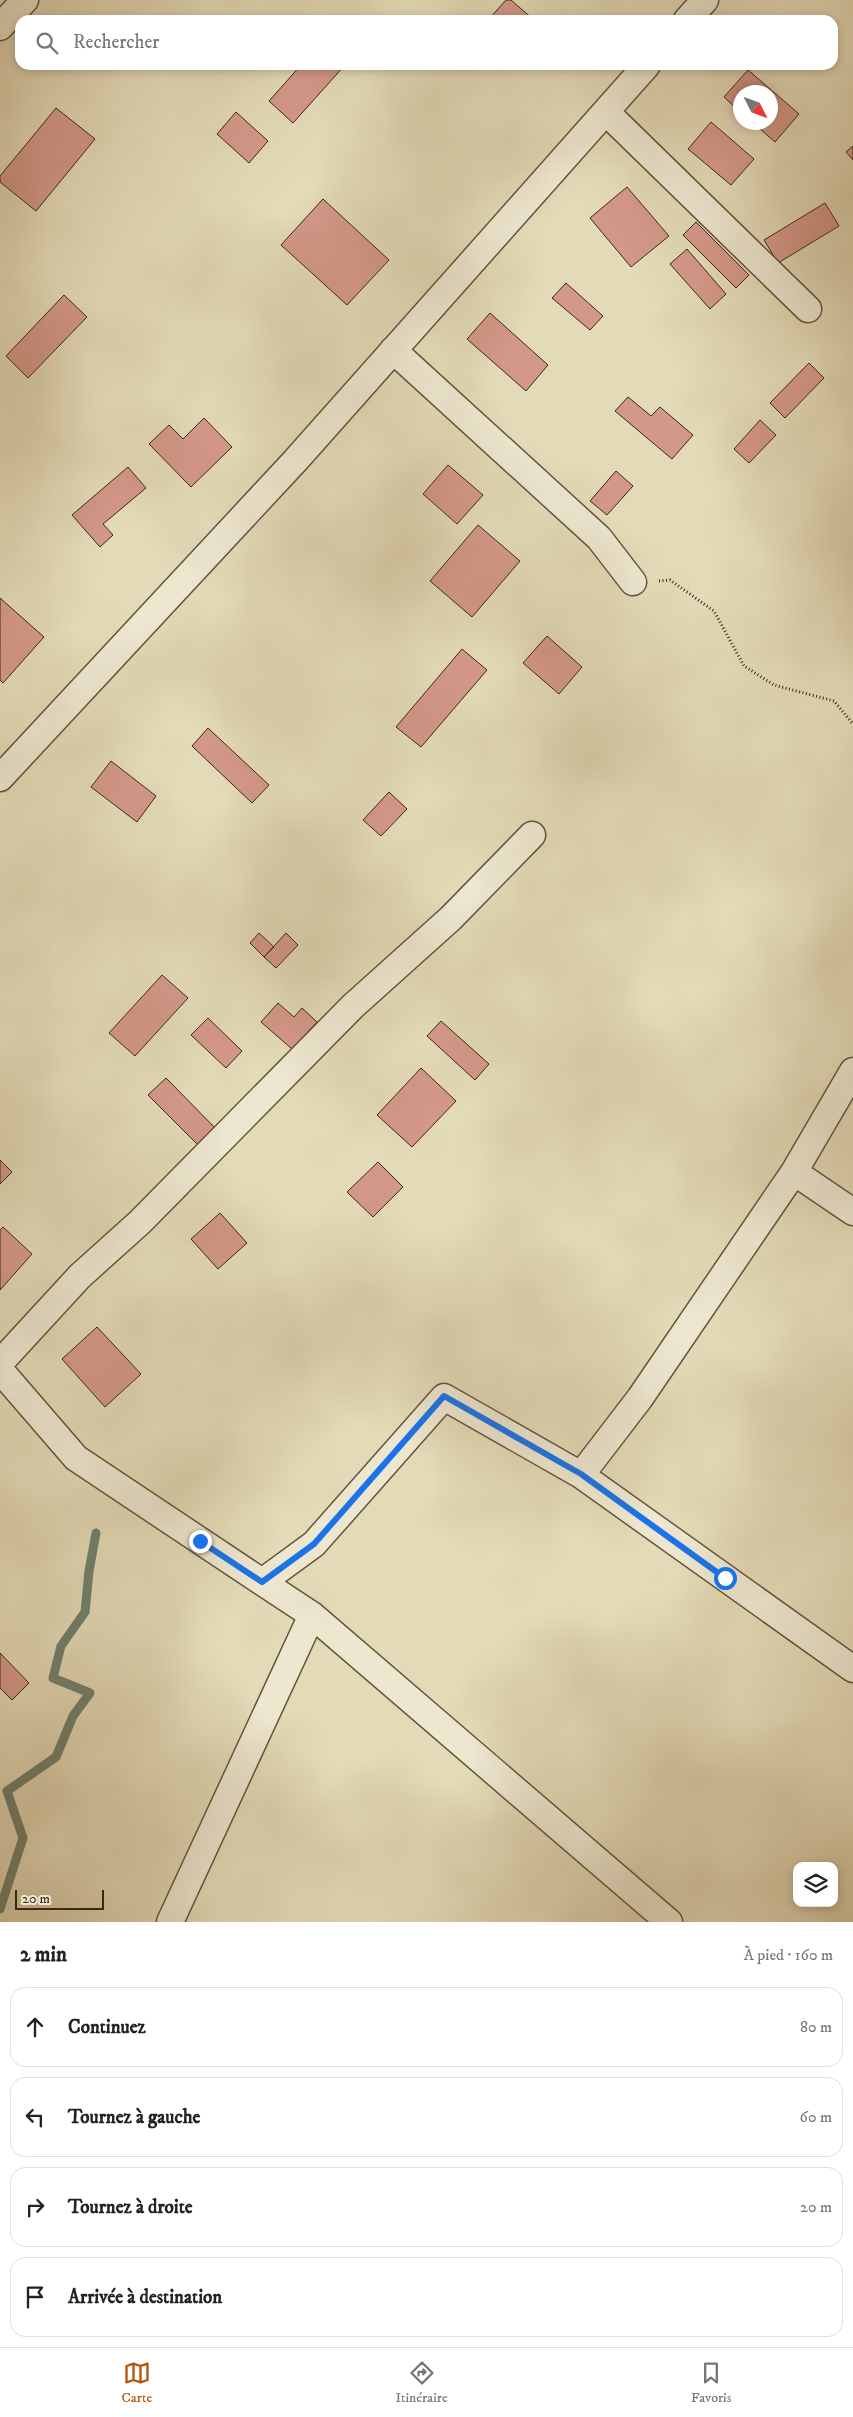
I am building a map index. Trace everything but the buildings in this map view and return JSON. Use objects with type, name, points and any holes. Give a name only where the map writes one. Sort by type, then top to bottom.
[{"type":"street","points":[[0,27],[25,0]]},
{"type":"street","points":[[692,15],[705,0]]},
{"type":"street","points":[[0,778],[295,461],[643,70]]},
{"type":"street","points":[[606,112],[808,309]]},
{"type":"street","points":[[393,350],[599,538],[633,582]]},
{"type":"street","points":[[0,1363],[80,1276],[140,1222],[353,1006],[451,918],[532,835]]},
{"type":"street","points":[[581,1474],[640,1398],[794,1172],[853,1071]]},
{"type":"street","points":[[794,1172],[853,1212]]},
{"type":"street","points":[[0,1370],[76,1458],[312,1616],[658,1918]]},
{"type":"street","points":[[262,1582],[314,1544],[444,1396],[581,1474],[853,1669]]},
{"type":"street","points":[[170,1922],[312,1616]]},
{"type":"path","points":[[633,582],[670,580],[714,610],[744,666],[774,684],[834,701],[853,724]]},
{"type":"waterway","points":[[0,1909],[23,1838],[7,1791],[56,1757],[73,1716],[90,1693],[53,1678],[61,1646],[85,1612],[89,1571],[96,1533]]},
{"type":"route","points":[[200,1541],[262,1582],[314,1544],[444,1396],[581,1474],[725,1578]]}]
